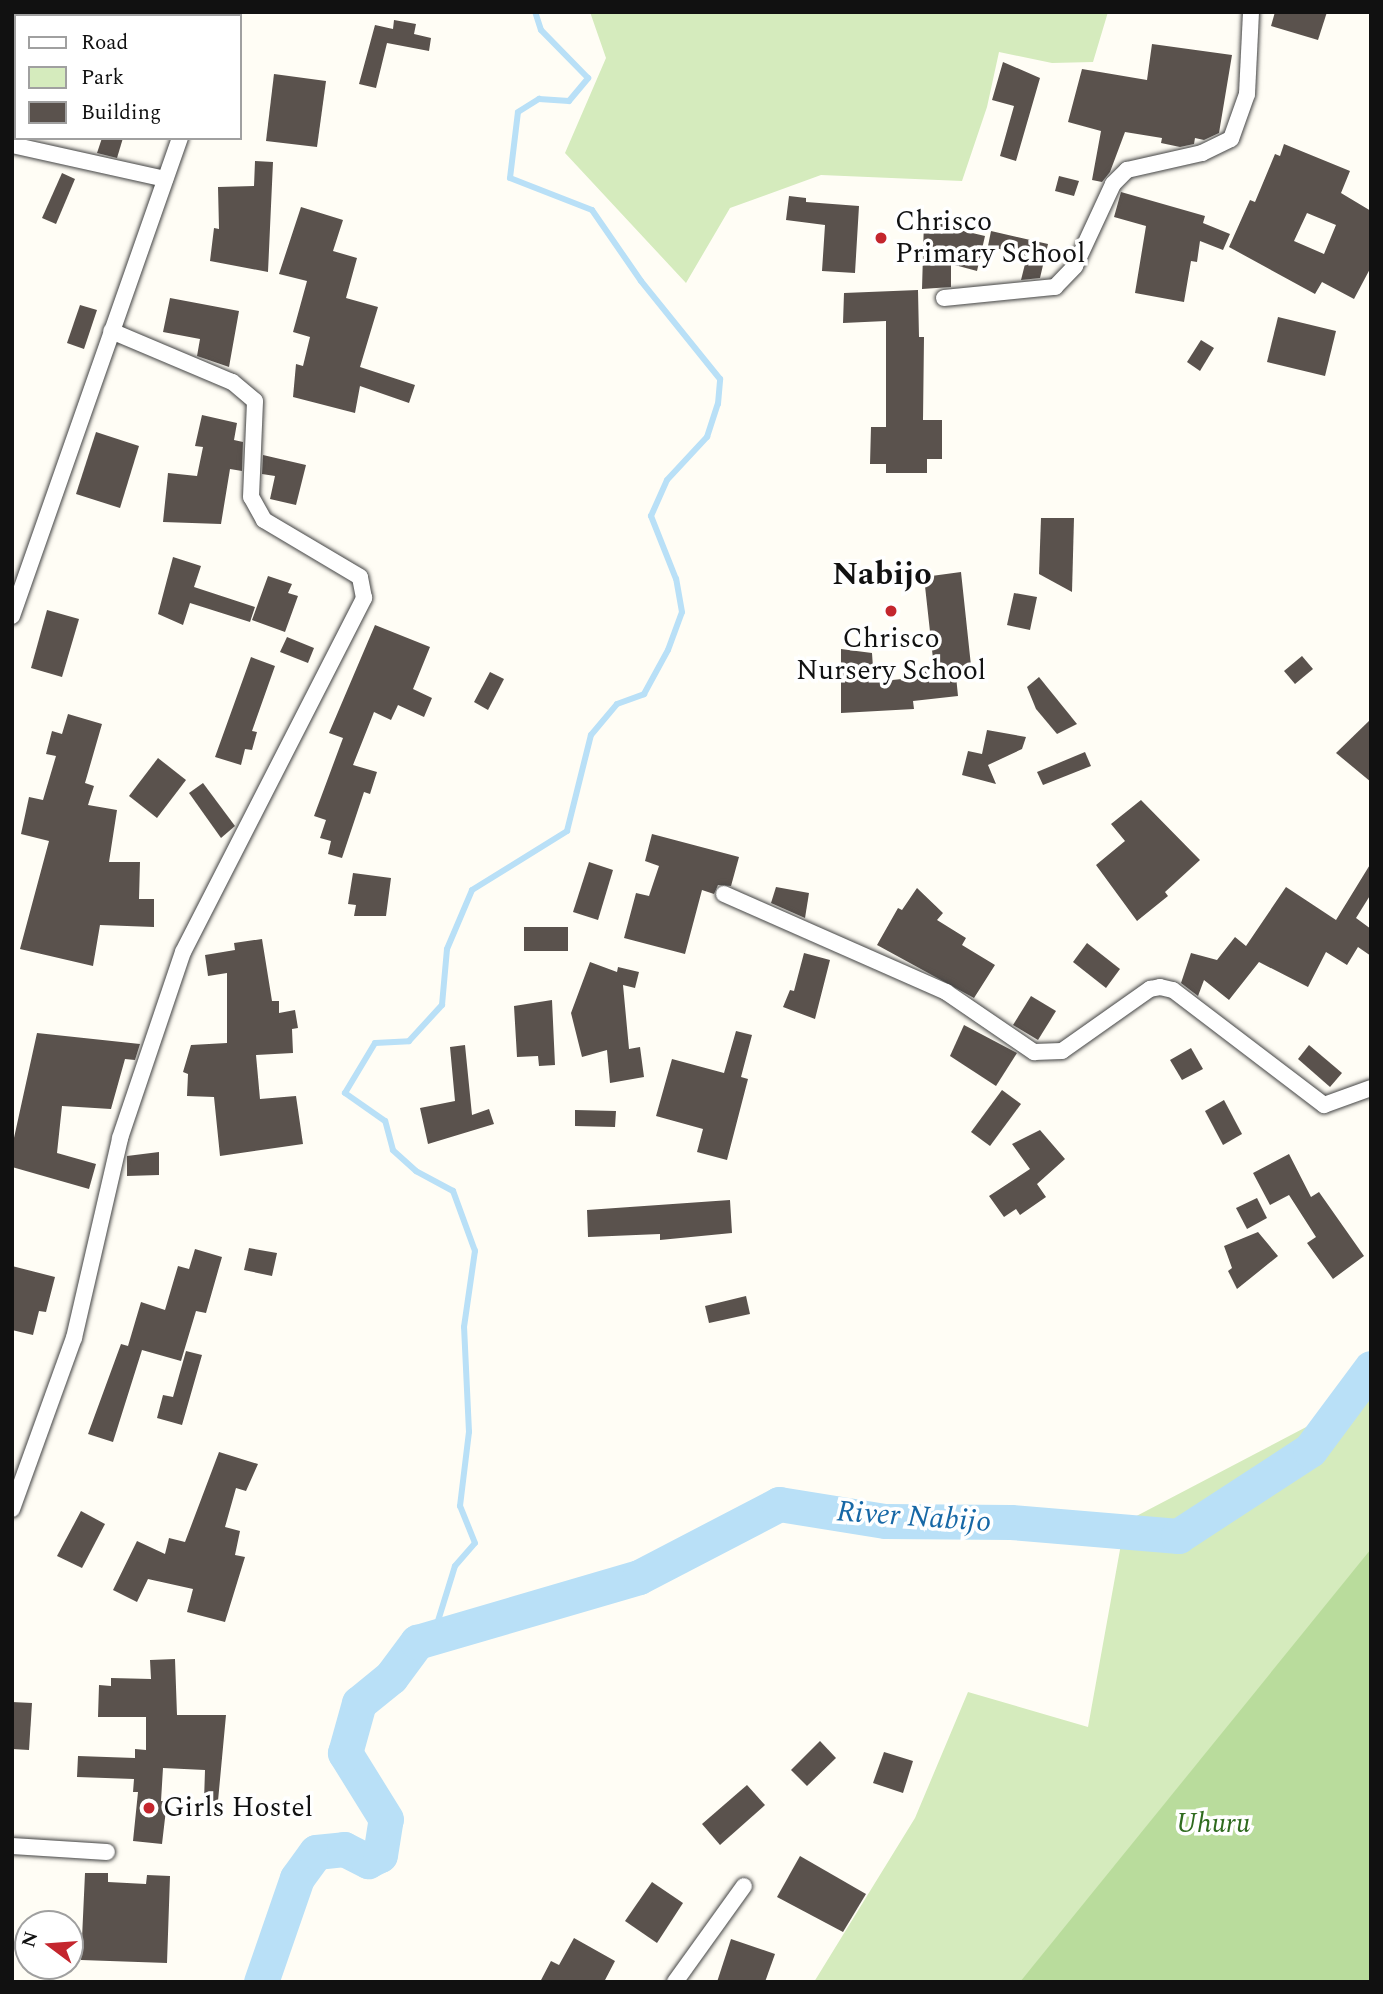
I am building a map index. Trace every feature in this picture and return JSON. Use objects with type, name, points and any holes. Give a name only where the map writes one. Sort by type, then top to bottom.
[{"type":"street","points":[[944,298],[1055,287],[1075,266],[1113,184],[1126,170],[1202,153],[1231,139],[1247,94],[1251,12]]},
{"type":"street","points":[[12,616],[179,140]]},
{"type":"street","points":[[12,145],[165,179]]},
{"type":"street","points":[[12,1509],[74,1338],[124,1127],[184,952],[364,598],[360,577],[264,520],[251,497],[255,401],[232,382],[111,331]]},
{"type":"street","points":[[724,894],[946,992],[1034,1052],[1062,1051],[1150,989],[1160,986],[1173,990],[1315,1101],[1333,1103],[1371,1088]]},
{"type":"street","points":[[12,1846],[107,1852]]},
{"type":"street","points":[[675,1982],[744,1886]]},
{"type":"green space","points":[[590,12],[1108,12],[1093,62],[1052,63],[999,52],[987,107],[962,181],[821,175],[730,208],[686,283],[565,153],[606,58]]},
{"type":"green space","name":"Uhuru","points":[[1371,1393],[1371,1982],[814,1982],[915,1818],[968,1692],[1088,1727],[1125,1522]]},
{"type":"green space","points":[[1371,1549],[1371,1982],[1020,1982]]},
{"type":"building","points":[[1275,12],[1327,12],[1318,40],[1271,26]]},
{"type":"building","points":[[394,20],[416,24],[414,34],[431,38],[429,51],[387,43],[376,88],[359,84],[375,25],[393,29]]},
{"type":"building","points":[[1152,44],[1232,55],[1219,133],[1204,140],[1195,138],[1194,144],[1180,147],[1161,143],[1162,138],[1125,132],[1110,172],[1102,182],[1092,180],[1101,131],[1068,122],[1082,69],[1147,80]]},
{"type":"building","points":[[1003,62],[1040,78],[1016,161],[1000,156],[1014,106],[992,100]]},
{"type":"building","points":[[274,74],[326,81],[317,147],[266,141]]},
{"type":"building","points":[[101,140],[122,140],[117,158],[97,153]]},
{"type":"building","points":[[1284,144],[1350,171],[1341,193],[1371,211],[1371,267],[1354,299],[1322,282],[1315,294],[1229,247],[1250,200],[1255,202],[1275,154],[1280,156]],"holes":[[[1307,213],[1336,225],[1324,254],[1294,241]]]},
{"type":"building","points":[[255,161],[273,162],[268,272],[210,261],[214,228],[219,229],[218,187],[254,186]]},
{"type":"building","points":[[62,173],[75,179],[56,224],[42,218]]},
{"type":"building","points":[[1059,176],[1079,181],[1074,196],[1055,191]]},
{"type":"building","points":[[1121,192],[1205,216],[1203,223],[1230,234],[1223,250],[1200,241],[1197,262],[1191,261],[1184,302],[1135,293],[1146,226],[1114,217]]},
{"type":"building","points":[[789,196],[806,198],[806,202],[859,206],[855,273],[822,271],[825,225],[786,220]]},
{"type":"building","points":[[301,207],[343,220],[333,251],[357,258],[346,298],[378,307],[360,367],[415,385],[409,403],[360,386],[355,413],[293,397],[296,364],[303,366],[310,337],[293,332],[307,281],[279,274]]},
{"type":"building","points":[[951,217],[951,228],[985,236],[977,271],[951,264],[951,287],[922,289],[924,220]]},
{"type":"building","points":[[991,231],[1048,244],[1040,278],[1021,280],[1027,256],[988,246]]},
{"type":"building","points":[[918,290],[919,337],[924,337],[923,420],[942,420],[942,459],[927,459],[927,473],[886,473],[886,464],[870,464],[871,427],[886,427],[886,321],[843,323],[844,293]]},
{"type":"building","points":[[170,298],[239,311],[229,367],[197,356],[200,339],[163,332]]},
{"type":"building","points":[[80,305],[97,310],[84,349],[67,343]]},
{"type":"building","points":[[1278,317],[1336,331],[1325,376],[1267,362]]},
{"type":"building","points":[[1201,340],[1214,348],[1200,371],[1187,362]]},
{"type":"building","points":[[202,415],[237,423],[234,440],[243,442],[242,471],[230,469],[221,524],[163,522],[168,473],[197,476],[203,447],[195,446]]},
{"type":"building","points":[[96,432],[139,446],[120,508],[76,494]]},
{"type":"building","points":[[263,455],[306,465],[296,505],[270,499],[275,476],[262,474]]},
{"type":"building","points":[[1041,518],[1074,518],[1072,592],[1039,574]]},
{"type":"building","points":[[173,557],[201,566],[194,587],[255,607],[250,622],[190,603],[183,625],[158,614]]},
{"type":"building","points":[[961,572],[972,675],[956,676],[958,696],[913,701],[914,709],[841,713],[841,649],[872,653],[874,682],[920,677],[920,670],[934,668],[924,577]]},
{"type":"building","points":[[268,576],[292,584],[288,593],[298,596],[285,632],[252,620]]},
{"type":"building","points":[[1014,593],[1037,597],[1030,630],[1007,625]]},
{"type":"building","points":[[47,610],[79,619],[62,677],[31,668]]},
{"type":"building","points":[[375,625],[430,647],[413,689],[432,698],[424,717],[398,705],[391,720],[374,712],[353,765],[377,772],[370,794],[364,792],[342,858],[328,854],[331,841],[320,838],[326,820],[314,816],[343,738],[329,733]]},
{"type":"building","points":[[287,637],[314,648],[308,663],[280,652]]},
{"type":"building","points":[[1302,656],[1313,669],[1295,684],[1284,671]]},
{"type":"building","points":[[251,657],[275,666],[252,731],[257,732],[252,750],[245,749],[241,765],[215,757]]},
{"type":"building","points":[[490,672],[504,679],[488,710],[474,702]]},
{"type":"building","points":[[1039,677],[1077,724],[1057,734],[1036,709],[1027,687]]},
{"type":"building","points":[[68,714],[102,724],[85,783],[94,786],[88,805],[117,810],[109,862],[140,862],[139,899],[154,899],[154,927],[100,925],[93,966],[20,949],[49,841],[21,834],[29,797],[43,800],[56,756],[46,754],[52,731],[62,734]]},
{"type":"building","points":[[1371,719],[1371,782],[1336,753]]},
{"type":"building","points":[[987,730],[1026,737],[1022,749],[988,765],[996,784],[962,775],[968,751],[982,754]]},
{"type":"building","points":[[1085,752],[1091,766],[1043,785],[1037,772]]},
{"type":"building","points":[[158,758],[186,780],[157,818],[129,796]]},
{"type":"building","points":[[203,783],[235,826],[221,838],[189,793]]},
{"type":"building","points":[[1141,800],[1200,860],[1165,892],[1168,896],[1137,921],[1096,865],[1125,841],[1111,824]]},
{"type":"building","points":[[652,834],[739,857],[731,886],[718,885],[714,894],[702,890],[685,954],[624,938],[636,893],[649,896],[659,866],[645,861]]},
{"type":"building","points":[[589,862],[613,870],[598,920],[573,912]]},
{"type":"building","points":[[1371,863],[1371,894],[1356,918],[1371,929],[1371,956],[1358,947],[1347,965],[1326,952],[1308,987],[1259,962],[1229,1000],[1204,980],[1198,996],[1181,983],[1191,953],[1217,960],[1235,937],[1246,946],[1286,887],[1336,920]]},
{"type":"building","points":[[353,873],[391,878],[386,916],[354,916],[356,905],[348,904]]},
{"type":"building","points":[[776,887],[809,893],[805,918],[771,903]]},
{"type":"building","points":[[917,888],[943,913],[937,920],[966,938],[962,945],[995,965],[974,998],[877,945],[898,908],[902,910]]},
{"type":"building","points":[[524,927],[568,927],[568,951],[524,951]]},
{"type":"building","points":[[262,939],[272,1001],[279,1001],[279,1013],[295,1010],[298,1028],[292,1029],[293,1053],[256,1055],[260,1099],[296,1096],[303,1144],[220,1156],[214,1097],[187,1096],[188,1074],[183,1072],[191,1045],[227,1043],[227,973],[208,976],[205,955],[235,950],[234,943]]},
{"type":"building","points":[[1087,943],[1120,969],[1106,988],[1073,962]]},
{"type":"building","points":[[804,953],[830,960],[815,1019],[783,1007],[790,990],[794,991]]},
{"type":"building","points":[[590,962],[617,972],[618,967],[639,972],[635,988],[623,985],[629,1049],[640,1047],[644,1077],[610,1083],[607,1050],[582,1057],[571,1013]]},
{"type":"building","points":[[1031,996],[1056,1011],[1038,1040],[1013,1025]]},
{"type":"building","points":[[552,1000],[555,1065],[539,1066],[538,1056],[517,1057],[514,1006]]},
{"type":"building","points":[[964,1025],[1017,1053],[996,1086],[950,1056]]},
{"type":"building","points":[[736,1031],[752,1035],[741,1077],[748,1079],[727,1160],[697,1152],[703,1129],[656,1116],[672,1059],[724,1073]]},
{"type":"building","points":[[37,1033],[140,1044],[135,1060],[125,1059],[111,1109],[62,1106],[57,1153],[96,1164],[89,1189],[12,1167],[12,1147]]},
{"type":"building","points":[[465,1045],[472,1115],[489,1109],[494,1124],[428,1144],[420,1108],[455,1101],[450,1047]]},
{"type":"building","points":[[1309,1045],[1342,1073],[1330,1087],[1298,1059]]},
{"type":"building","points":[[1191,1048],[1203,1069],[1182,1080],[1170,1060]]},
{"type":"building","points":[[1002,1090],[1021,1104],[990,1146],[971,1132]]},
{"type":"building","points":[[1224,1100],[1242,1134],[1223,1145],[1205,1111]]},
{"type":"building","points":[[575,1110],[616,1111],[615,1127],[575,1126]]},
{"type":"building","points":[[1040,1130],[1065,1159],[1037,1184],[1046,1197],[1020,1215],[1016,1209],[1004,1217],[989,1196],[1030,1169],[1012,1144]]},
{"type":"building","points":[[159,1152],[159,1175],[127,1176],[127,1156]]},
{"type":"building","points":[[1289,1154],[1311,1197],[1319,1192],[1364,1256],[1333,1279],[1307,1243],[1316,1237],[1289,1195],[1270,1205],[1253,1173]]},
{"type":"building","points":[[1257,1198],[1267,1218],[1247,1229],[1236,1208]]},
{"type":"building","points":[[730,1200],[732,1233],[660,1240],[660,1234],[588,1237],[587,1210]]},
{"type":"building","points":[[1258,1232],[1278,1256],[1237,1289],[1228,1271],[1232,1268],[1224,1246]]},
{"type":"building","points":[[249,1248],[277,1253],[272,1276],[244,1270]]},
{"type":"building","points":[[195,1249],[222,1257],[206,1313],[196,1311],[181,1361],[142,1350],[113,1442],[88,1434],[121,1344],[128,1346],[141,1302],[165,1310],[178,1266],[189,1269]]},
{"type":"building","points":[[12,1266],[55,1277],[46,1312],[39,1311],[33,1335],[12,1330]]},
{"type":"building","points":[[746,1296],[750,1314],[709,1323],[705,1306]]},
{"type":"building","points":[[186,1351],[202,1355],[182,1425],[157,1418],[163,1395],[173,1397]]},
{"type":"building","points":[[219,1452],[258,1464],[246,1491],[236,1488],[225,1527],[240,1531],[235,1555],[245,1557],[225,1622],[187,1612],[193,1589],[148,1579],[137,1602],[113,1590],[137,1541],[165,1554],[169,1538],[185,1542]]},
{"type":"building","points":[[81,1511],[105,1524],[82,1568],[57,1556]]},
{"type":"building","points":[[175,1659],[177,1715],[226,1715],[218,1801],[204,1801],[205,1770],[163,1768],[161,1801],[167,1801],[162,1844],[133,1841],[138,1792],[133,1792],[134,1779],[77,1777],[78,1756],[135,1758],[135,1749],[146,1750],[146,1717],[98,1717],[99,1685],[111,1686],[111,1678],[151,1679],[150,1660]]},
{"type":"building","points":[[12,1702],[32,1703],[29,1750],[12,1749]]},
{"type":"building","points":[[820,1741],[836,1758],[807,1786],[791,1770]]},
{"type":"building","points":[[884,1752],[913,1761],[903,1793],[873,1783]]},
{"type":"building","points":[[747,1785],[765,1805],[720,1845],[702,1824]]},
{"type":"building","points":[[800,1856],[866,1894],[843,1932],[777,1897]]},
{"type":"building","points":[[85,1873],[108,1873],[108,1882],[146,1884],[147,1875],[170,1876],[167,1963],[84,1960]]},
{"type":"building","points":[[652,1882],[683,1903],[657,1943],[625,1921]]},
{"type":"building","points":[[574,1938],[615,1961],[604,1982],[540,1982],[551,1961],[559,1965]]},
{"type":"building","points":[[731,1939],[775,1954],[765,1982],[717,1982]]},
{"type":"waterway","points":[[433,1637],[455,1566],[475,1543],[460,1506],[469,1432],[464,1327],[475,1251],[453,1191],[416,1171],[393,1150],[385,1121],[345,1093],[375,1043],[409,1041],[442,1005],[447,949],[472,890],[567,831],[591,735],[617,704],[644,694],[668,650],[682,612],[676,579],[651,516],[667,480],[707,437],[718,404],[720,379],[641,281],[592,210],[510,178],[518,112],[539,99],[569,101],[588,78],[541,30],[535,12]]},
{"type":"waterway","name":"River Nabijo","points":[[261,1982],[297,1878],[316,1852],[344,1849],[368,1861],[380,1855],[386,1819],[345,1753],[359,1703],[391,1677],[417,1642],[639,1577],[779,1504],[885,1521],[1011,1522],[1178,1536],[1310,1450],[1371,1368]]},
{"type":"place","name":"Chrisco Primary School","points":[[881,238]]},
{"type":"place","name":"Chrisco Nursery School","points":[[891,611]]},
{"type":"place","name":"Girls Hostel","points":[[149,1808]]},
{"type":"district","name":"Nabijo","points":[[882,575]]}]
